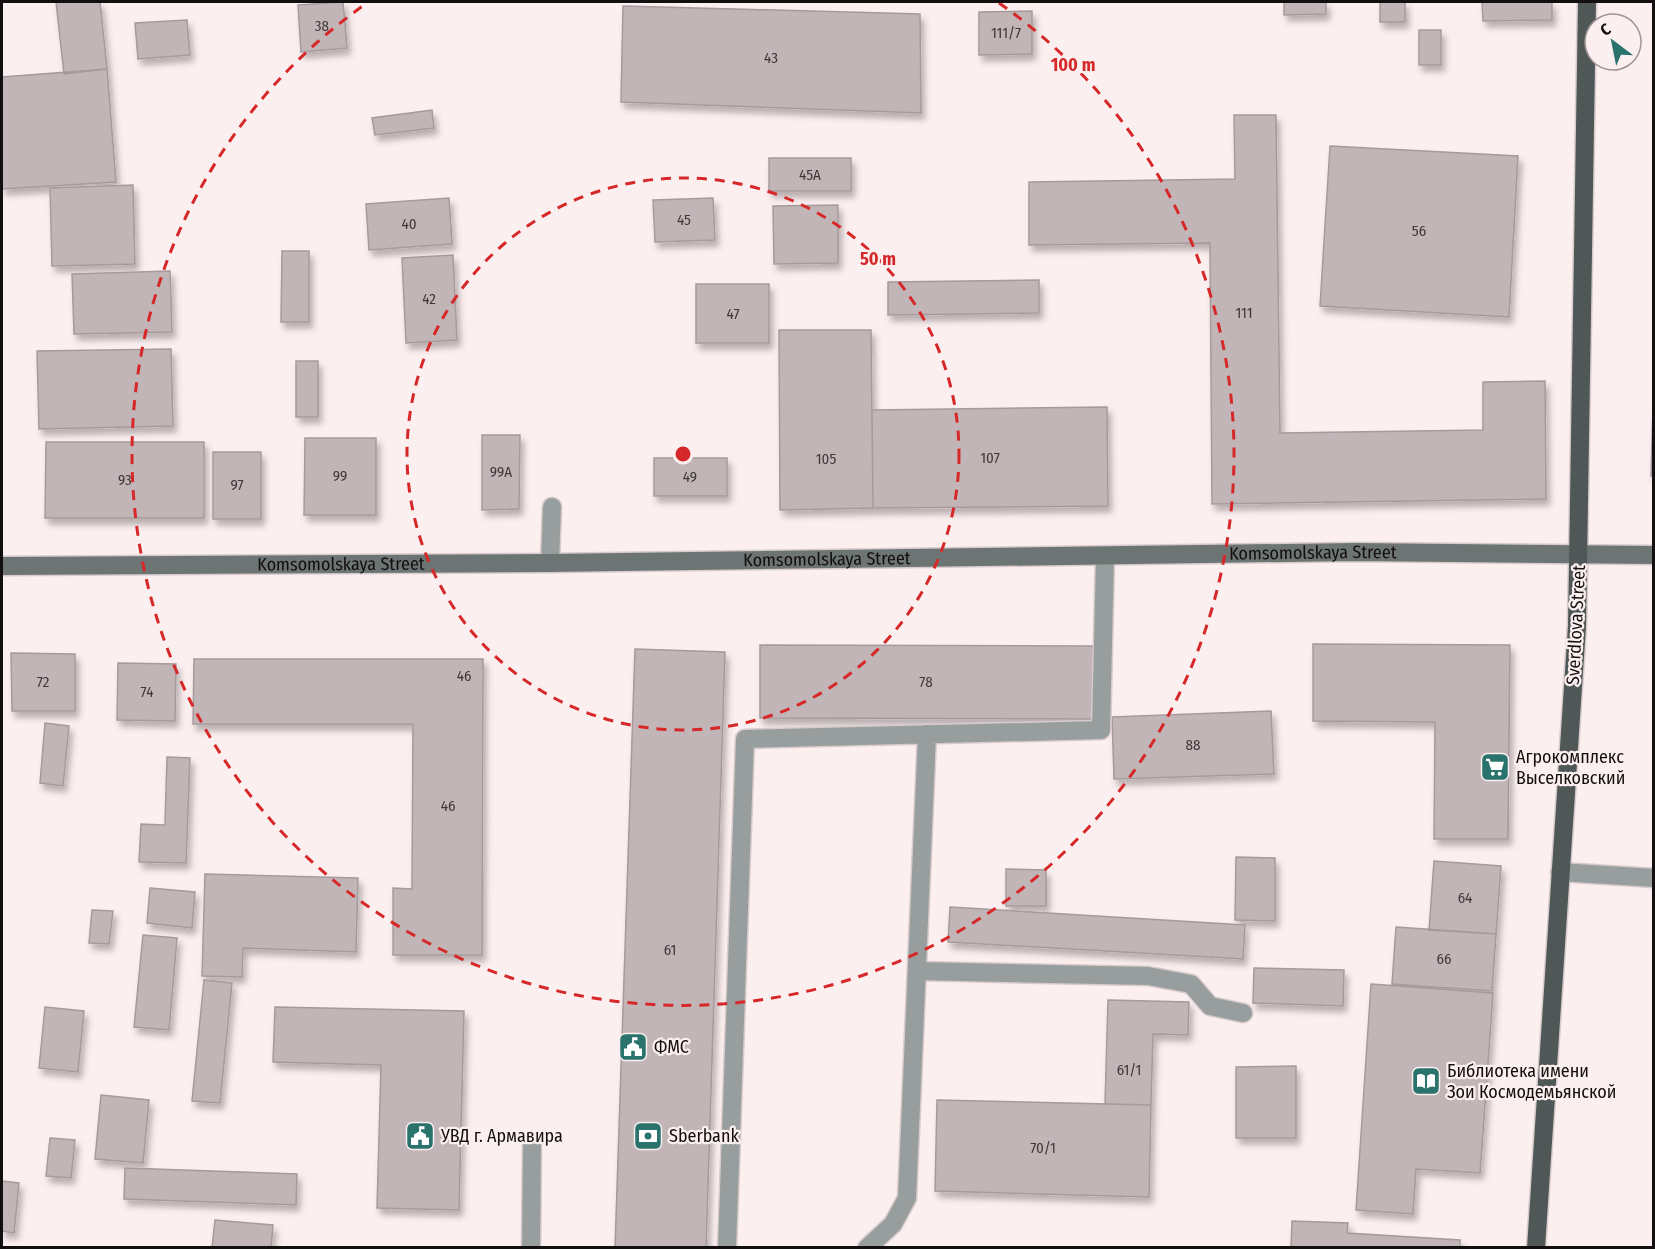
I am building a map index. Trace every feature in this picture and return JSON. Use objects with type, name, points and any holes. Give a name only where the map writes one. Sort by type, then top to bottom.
[{"type":"main road","name":"Sverdlova Street","points":[[1536,1248],[1580,553],[1587,2]]},
{"type":"street","points":[[550,563],[552,507]]},
{"type":"street","name":"Komsomolskaya Street","points":[[2,566],[550,563],[1354,552],[1653,555]]},
{"type":"street","points":[[727,1248],[745,739],[1101,730],[1105,556]]},
{"type":"street","points":[[867,1248],[893,1224],[907,1198],[927,734]]},
{"type":"street","points":[[1560,872],[1653,878]]},
{"type":"street","points":[[917,971],[1148,976],[1191,984],[1210,1006],[1243,1013]]},
{"type":"street","points":[[531,1248],[532,1146]]},
{"type":"building","points":[[56,2],[100,2],[107,69],[64,74]]},
{"type":"building","points":[[343,2],[347,48],[301,52],[298,5]]},
{"type":"building","points":[[1284,2],[1326,2],[1326,14],[1284,15]]},
{"type":"building","points":[[1380,2],[1405,2],[1405,22],[1380,22]]},
{"type":"building","points":[[1482,2],[1552,2],[1552,20],[1483,21]]},
{"type":"building","points":[[623,6],[920,14],[921,113],[621,102]]},
{"type":"building","points":[[1032,11],[1032,54],[979,55],[979,12]]},
{"type":"building","points":[[187,20],[190,55],[138,59],[135,23]]},
{"type":"building","points":[[1419,30],[1441,30],[1441,65],[1419,65]]},
{"type":"building","points":[[107,69],[116,182],[2,189],[2,77]]},
{"type":"building","points":[[432,110],[434,128],[375,135],[372,118]]},
{"type":"building","points":[[1234,115],[1276,115],[1280,433],[1483,430],[1483,382],[1545,381],[1546,499],[1212,504],[1210,243],[1029,245],[1029,182],[1235,179]]},
{"type":"building","points":[[1330,146],[1518,156],[1509,317],[1320,306]]},
{"type":"building","points":[[769,158],[851,158],[851,191],[769,191]]},
{"type":"building","points":[[133,185],[135,264],[52,266],[50,188]]},
{"type":"building","points":[[449,198],[452,244],[369,250],[366,204]]},
{"type":"building","points":[[713,198],[715,240],[655,242],[653,200]]},
{"type":"building","points":[[838,205],[838,263],[774,264],[773,206]]},
{"type":"building","points":[[282,251],[309,251],[309,322],[281,322]]},
{"type":"building","points":[[453,255],[457,340],[406,343],[402,258]]},
{"type":"building","points":[[170,271],[172,332],[74,334],[72,274]]},
{"type":"building","points":[[1039,280],[1039,313],[888,315],[888,282]]},
{"type":"building","points":[[696,284],[769,284],[769,343],[696,343]]},
{"type":"building","points":[[779,330],[871,330],[873,508],[780,510]]},
{"type":"building","points":[[171,349],[173,426],[39,429],[37,351]]},
{"type":"building","points":[[296,361],[318,361],[318,417],[296,417]]},
{"type":"building","points":[[1107,407],[1108,506],[873,508],[872,410]]},
{"type":"building","points":[[1653,408],[1654,476],[1651,476]]},
{"type":"building","points":[[482,435],[520,435],[519,509],[482,510]]},
{"type":"building","points":[[305,438],[376,438],[376,515],[304,515]]},
{"type":"building","points":[[46,442],[204,442],[204,518],[45,518]]},
{"type":"building","points":[[213,452],[261,452],[261,519],[213,519]]},
{"type":"building","points":[[654,458],[727,458],[727,496],[654,496]]},
{"type":"building","points":[[1313,644],[1510,645],[1508,839],[1434,839],[1435,722],[1313,721]]},
{"type":"building","points":[[760,645],[1093,646],[1092,719],[760,718]]},
{"type":"building","points":[[635,649],[725,652],[706,1248],[615,1248]]},
{"type":"building","points":[[11,653],[75,654],[75,711],[12,711]]},
{"type":"building","points":[[194,659],[483,659],[482,955],[393,955],[393,888],[412,889],[413,724],[193,724]]},
{"type":"building","points":[[118,663],[176,664],[175,721],[117,720]]},
{"type":"building","points":[[1271,711],[1274,774],[1114,779],[1112,717]]},
{"type":"building","points":[[45,723],[69,726],[63,786],[40,783]]},
{"type":"building","points":[[167,757],[190,758],[186,863],[139,862],[141,824],[165,825]]},
{"type":"building","points":[[1236,857],[1275,858],[1275,921],[1235,920]]},
{"type":"building","points":[[1434,861],[1501,866],[1496,934],[1429,930]]},
{"type":"building","points":[[1006,869],[1046,870],[1046,906],[1006,906]]},
{"type":"building","points":[[205,874],[358,878],[356,952],[243,948],[242,977],[202,976]]},
{"type":"building","points":[[150,888],[195,892],[192,928],[147,923]]},
{"type":"building","points":[[950,907],[1245,925],[1243,959],[948,942]]},
{"type":"building","points":[[92,910],[113,911],[109,944],[89,943]]},
{"type":"building","points":[[1396,927],[1496,934],[1492,991],[1392,984]]},
{"type":"building","points":[[143,935],[177,938],[169,1030],[134,1027]]},
{"type":"building","points":[[1254,968],[1344,970],[1343,1006],[1253,1003]]},
{"type":"building","points":[[204,980],[232,983],[220,1103],[192,1101]]},
{"type":"building","name":"Библиотека имени Зои Космодемьянской","points":[[1371,984],[1493,993],[1480,1173],[1416,1169],[1413,1214],[1356,1210]]},
{"type":"building","points":[[1108,1000],[1189,1002],[1188,1035],[1153,1034],[1151,1105],[1105,1104]]},
{"type":"building","points":[[45,1007],[84,1011],[78,1072],[39,1068]]},
{"type":"building","name":"УВД г. Армавира","points":[[275,1007],[464,1011],[459,1210],[377,1208],[381,1065],[273,1062]]},
{"type":"building","points":[[1296,1066],[1296,1138],[1236,1138],[1236,1067]]},
{"type":"building","points":[[101,1095],[149,1100],[143,1163],[95,1159]]},
{"type":"building","points":[[937,1100],[1151,1105],[1149,1197],[935,1191]]},
{"type":"building","points":[[50,1138],[75,1140],[71,1178],[46,1176]]},
{"type":"building","points":[[125,1168],[297,1174],[296,1205],[124,1199]]},
{"type":"building","points":[[2,1181],[19,1183],[14,1233],[2,1231]]},
{"type":"building","points":[[215,1220],[273,1225],[271,1248],[212,1248]]},
{"type":"building","points":[[1292,1221],[1348,1223],[1347,1233],[1460,1240],[1460,1248],[1291,1248]]},
{"type":"place","name":"Агрокомплекс Выселковский","points":[[1495,767]]},
{"type":"place","name":"ФМС","points":[[633,1047]]},
{"type":"place","name":"Библиотека имени Зои Космодемьянской","points":[[1426,1081]]},
{"type":"place","name":"УВД г. Армавира","points":[[420,1136]]},
{"type":"place","name":"Sberbank","points":[[648,1136]]}]
